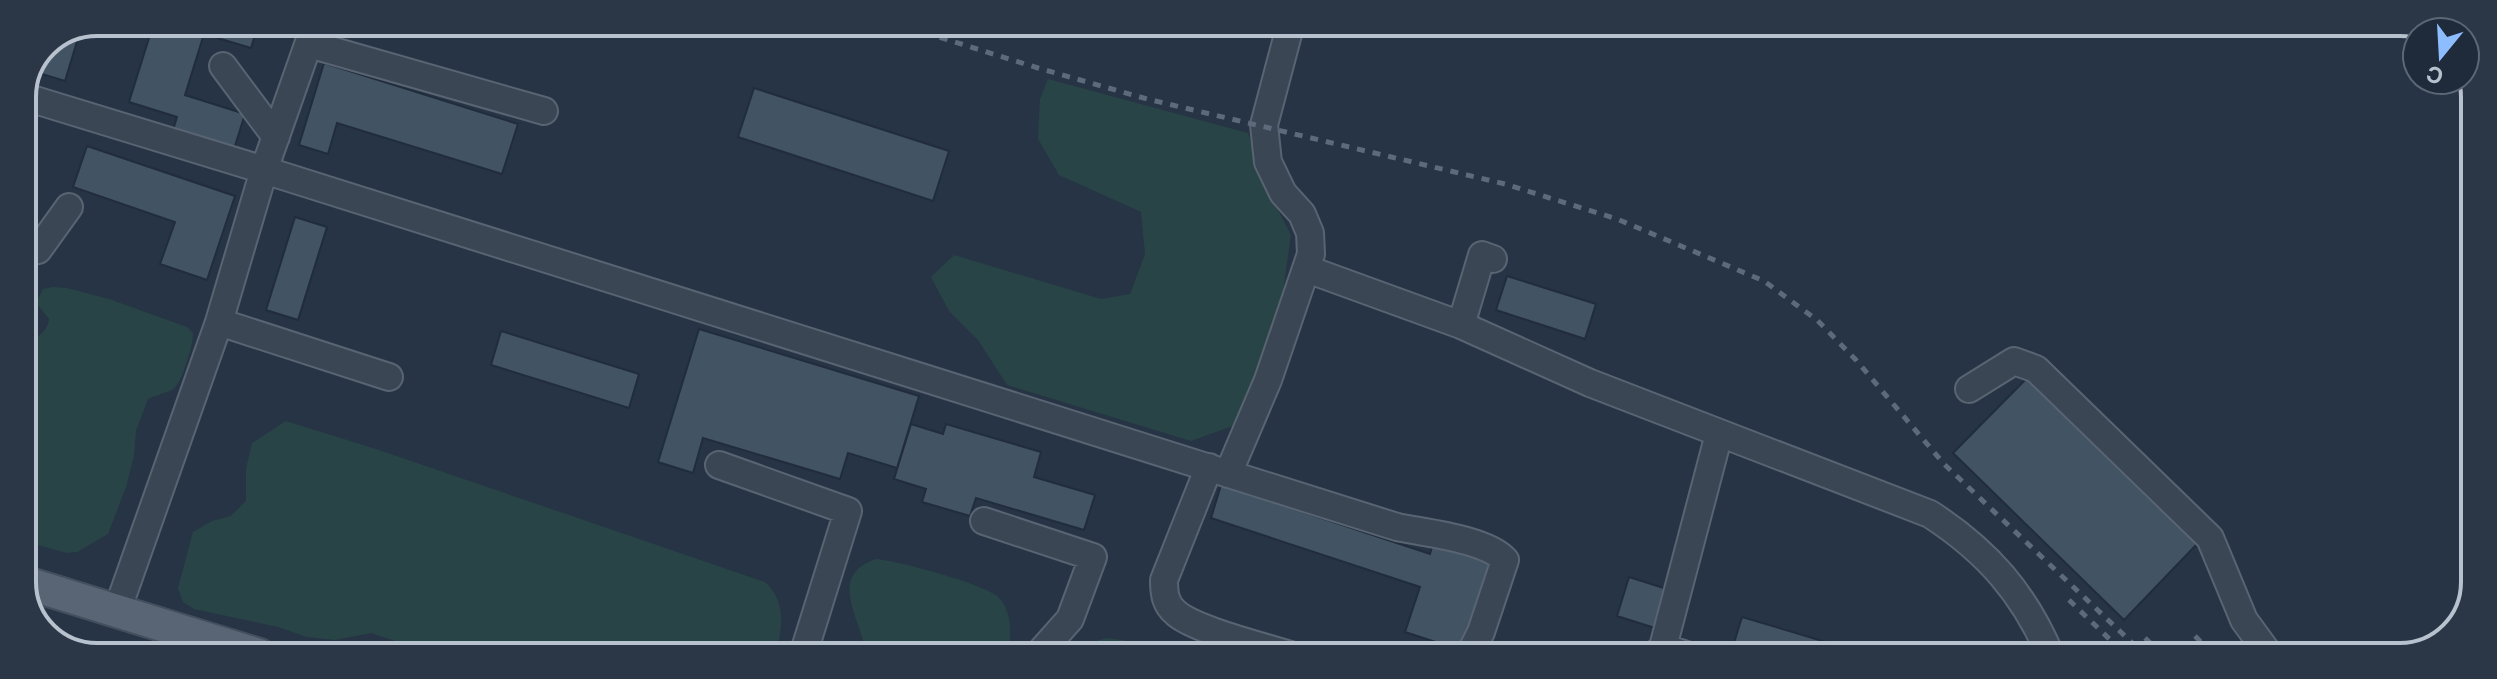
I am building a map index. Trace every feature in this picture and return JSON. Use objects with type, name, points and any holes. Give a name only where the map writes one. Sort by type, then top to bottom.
[{"type":"main road","points":[[36,586],[220,643]]},
{"type":"lane","points":[[117,611],[219,322],[305,36]]},
{"type":"lane","points":[[325,36],[544,111]]},
{"type":"lane","points":[[1252,643],[1193,624],[1175,613],[1164,597],[1164,580],[1268,380],[1311,254],[1310,233],[1302,214],[1283,193],[1268,162],[1264,125],[1288,36]]},
{"type":"lane","points":[[223,66],[276,137]]},
{"type":"lane","points":[[36,100],[1397,527],[1485,546],[1500,553],[1505,560],[1504,570],[1476,643]]},
{"type":"lane","points":[[36,250],[69,207]]},
{"type":"lane","points":[[1461,325],[1482,255],[1493,259]]},
{"type":"lane","points":[[1307,269],[1461,325],[1590,383],[1919,509],[1966,537],[1997,568],[2038,624],[2045,643]]},
{"type":"lane","points":[[219,322],[389,377]]},
{"type":"lane","points":[[1969,389],[2014,361],[2036,369],[2210,538],[2244,620],[2261,643]]},
{"type":"lane","points":[[1661,643],[1719,434]]},
{"type":"lane","points":[[719,465],[848,511],[807,643]]},
{"type":"lane","points":[[984,521],[1093,557],[1070,619],[1049,643]]},
{"type":"green space","points":[[1048,79],[1248,133],[1264,183],[1291,235],[1280,313],[1241,423],[1191,441],[1007,385],[978,340],[949,311],[931,277],[954,255],[1101,299],[1130,294],[1145,254],[1141,212],[1059,175],[1038,139],[1040,99]]},
{"type":"green space","points":[[67,288],[109,299],[187,327],[193,333],[187,362],[176,386],[148,399],[136,431],[134,456],[126,487],[108,534],[77,552],[67,553],[36,545],[36,337],[46,328],[49,319],[36,303],[43,289]]},
{"type":"green space","points":[[286,421],[765,582],[780,607],[778,643],[399,643],[371,633],[335,640],[307,637],[278,627],[194,609],[183,602],[178,588],[193,532],[212,521],[231,516],[246,501],[246,469],[252,443]]},
{"type":"green space","points":[[876,559],[939,573],[988,591],[997,596],[1009,616],[1010,643],[863,643],[850,588],[852,576]]},
{"type":"green space","points":[[1106,638],[1131,643],[1089,643]]},
{"type":"building","points":[[150,36],[203,36],[185,95],[245,114],[234,149],[173,130],[177,117],[129,102]]},
{"type":"building","points":[[211,36],[255,36],[251,48]]},
{"type":"building","points":[[78,39],[65,81],[41,74],[54,54]]},
{"type":"building","points":[[324,63],[518,124],[502,174],[337,123],[328,154],[299,145]]},
{"type":"building","points":[[754,88],[949,151],[933,201],[738,137]]},
{"type":"building","points":[[87,146],[235,196],[207,280],[160,264],[175,222],[73,187]]},
{"type":"building","points":[[295,217],[327,227],[298,320],[266,310]]},
{"type":"building","points":[[1507,276],[1596,304],[1585,339],[1496,310]]},
{"type":"building","points":[[699,329],[919,396],[897,468],[848,453],[840,479],[703,438],[693,473],[658,462]]},
{"type":"building","points":[[501,331],[639,374],[629,408],[491,365]]},
{"type":"building","points":[[2028,377],[2198,543],[2124,620],[1953,453]]},
{"type":"building","points":[[911,424],[943,434],[946,424],[1041,452],[1034,477],[1095,495],[1084,530],[976,498],[970,516],[922,502],[926,489],[894,479]]},
{"type":"building","points":[[1221,485],[1430,554],[1433,543],[1492,563],[1466,643],[1439,643],[1405,632],[1420,587],[1211,518]]},
{"type":"building","points":[[1629,577],[1670,590],[1658,629],[1617,616]]},
{"type":"building","points":[[1742,617],[1829,643],[1734,643]]},
{"type":"railway","points":[[936,36],[1147,99],[1505,184],[1617,219],[1764,281],[1817,320],[1856,360],[1944,464],[2132,643]]},
{"type":"railway","points":[[2069,600],[2114,643]]},
{"type":"railway","points":[[2195,636],[2202,643]]},
{"type":"railway","points":[[2145,638],[2150,643]]}]
